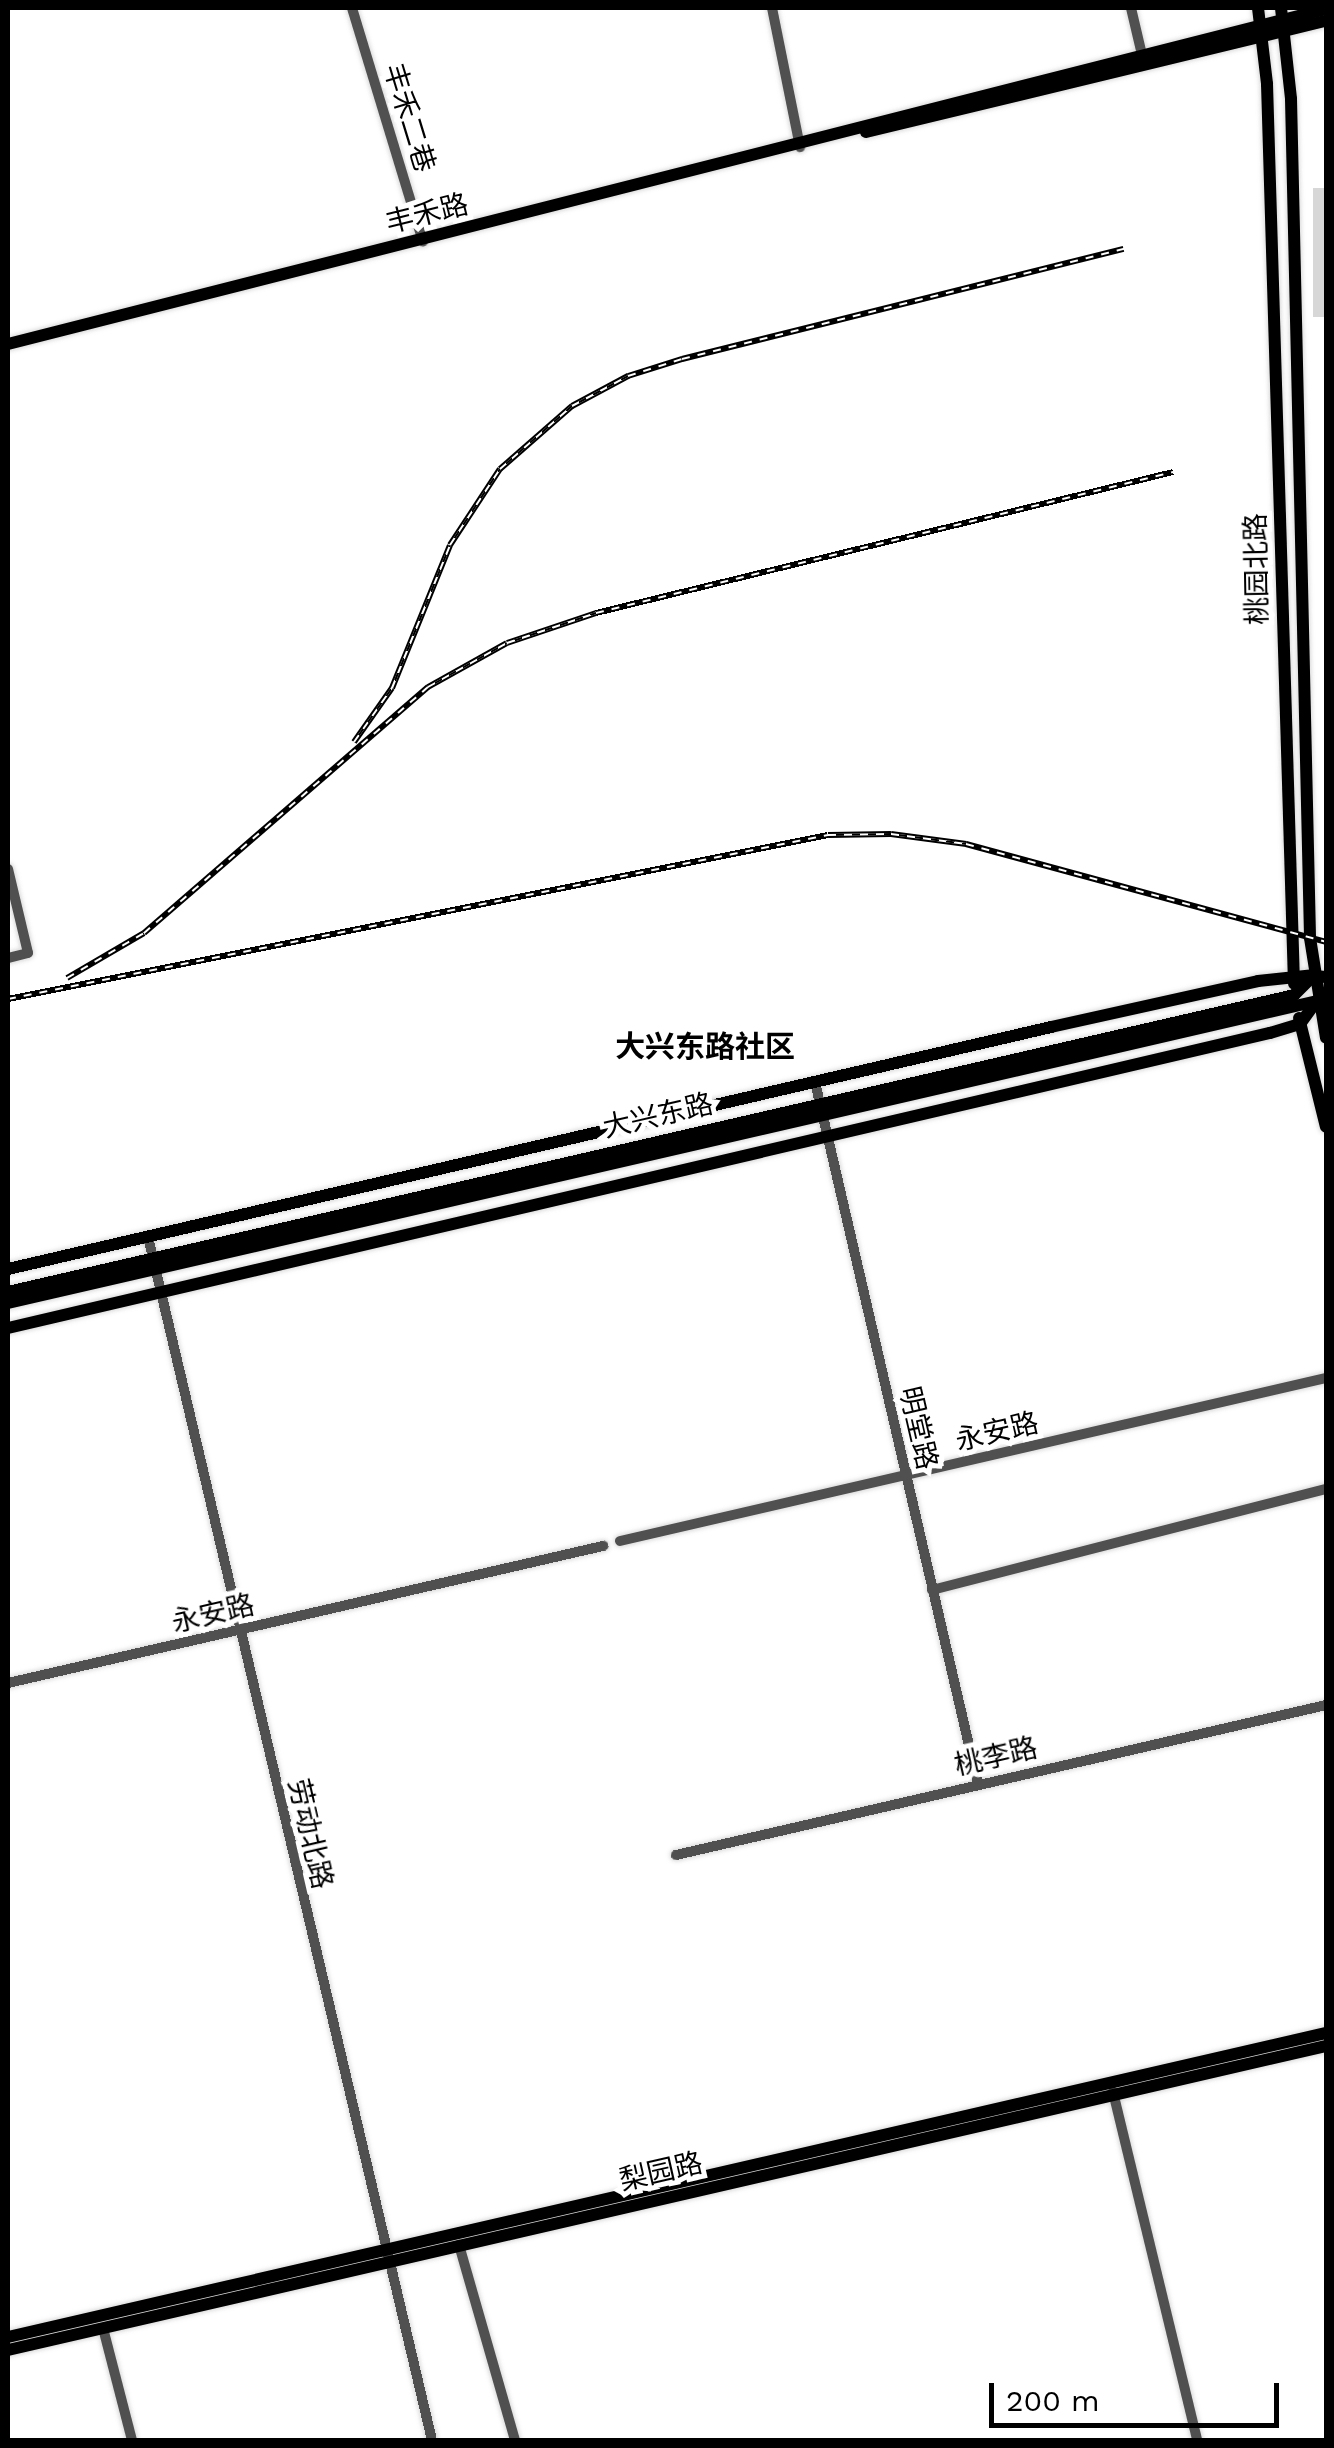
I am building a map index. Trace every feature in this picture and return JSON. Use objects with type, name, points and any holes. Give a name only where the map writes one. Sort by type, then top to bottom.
[{"type":"main road","name":"桃园北路","points":[[1255,8],[1263,31],[1295,999],[1326,1127]]},
{"type":"main road","name":"丰禾路","points":[[859,132],[884,132],[1263,31],[1284,16],[1326,9]]},
{"type":"main road","name":"丰禾路","points":[[1284,16],[1326,21]]},
{"type":"main road","name":"桃园北路","points":[[1284,16],[1326,1038]]},
{"type":"main road","name":"丰禾路","points":[[8,340],[800,147],[1142,55],[1263,31]]},
{"type":"main road","points":[[8,1269],[814,1082],[1322,974]]},
{"type":"main road","points":[[1295,999],[1322,974]]},
{"type":"main road","name":"大兴东路","points":[[8,1292],[154,1263],[1295,999],[1323,1000]]},
{"type":"main road","points":[[8,1328],[1300,1024],[1323,1000]]},
{"type":"main road","name":"大兴东路","points":[[8,1303],[154,1263]]},
{"type":"main road","name":"梨园路","points":[[8,2350],[389,2254],[460,2245],[1326,2033]]},
{"type":"main road","name":"梨园路","points":[[8,2337],[1112,2088],[1326,2046]]},
{"type":"street","name":"丰禾二巷","points":[[352,8],[424,241]]},
{"type":"street","points":[[772,8],[800,147]]},
{"type":"street","points":[[1130,8],[1142,55]]},
{"type":"street","points":[[8,869],[28,953],[8,958]]},
{"type":"street","name":"明堂路","points":[[814,1082],[978,1784]]},
{"type":"street","name":"劳动北路","points":[[148,1237],[432,2440]]},
{"type":"street","name":"永安路","points":[[620,1541],[1326,1378]]},
{"type":"street","points":[[932,1590],[1326,1489]]},
{"type":"street","name":"永安路","points":[[8,1683],[603,1546]]},
{"type":"street","name":"桃李路","points":[[676,1855],[1326,1705]]},
{"type":"street","points":[[1112,2088],[1197,2440]]},
{"type":"street","points":[[460,2245],[515,2440]]},
{"type":"street","points":[[102,2328],[132,2440]]},
{"type":"shaded area","points":[[1313,188],[1326,188],[1326,317],[1313,317]]},
{"type":"railway","points":[[354,742],[392,688],[450,545],[500,469],[572,406],[628,376],[682,359],[1123,249]]},
{"type":"railway","points":[[67,978],[144,933],[428,687],[507,643],[596,613],[1173,472]]},
{"type":"railway","points":[[8,999],[828,835],[891,834],[966,844],[1326,942]]},
{"type":"district","name":"大兴东路社区","points":[[705,1047]]}]
